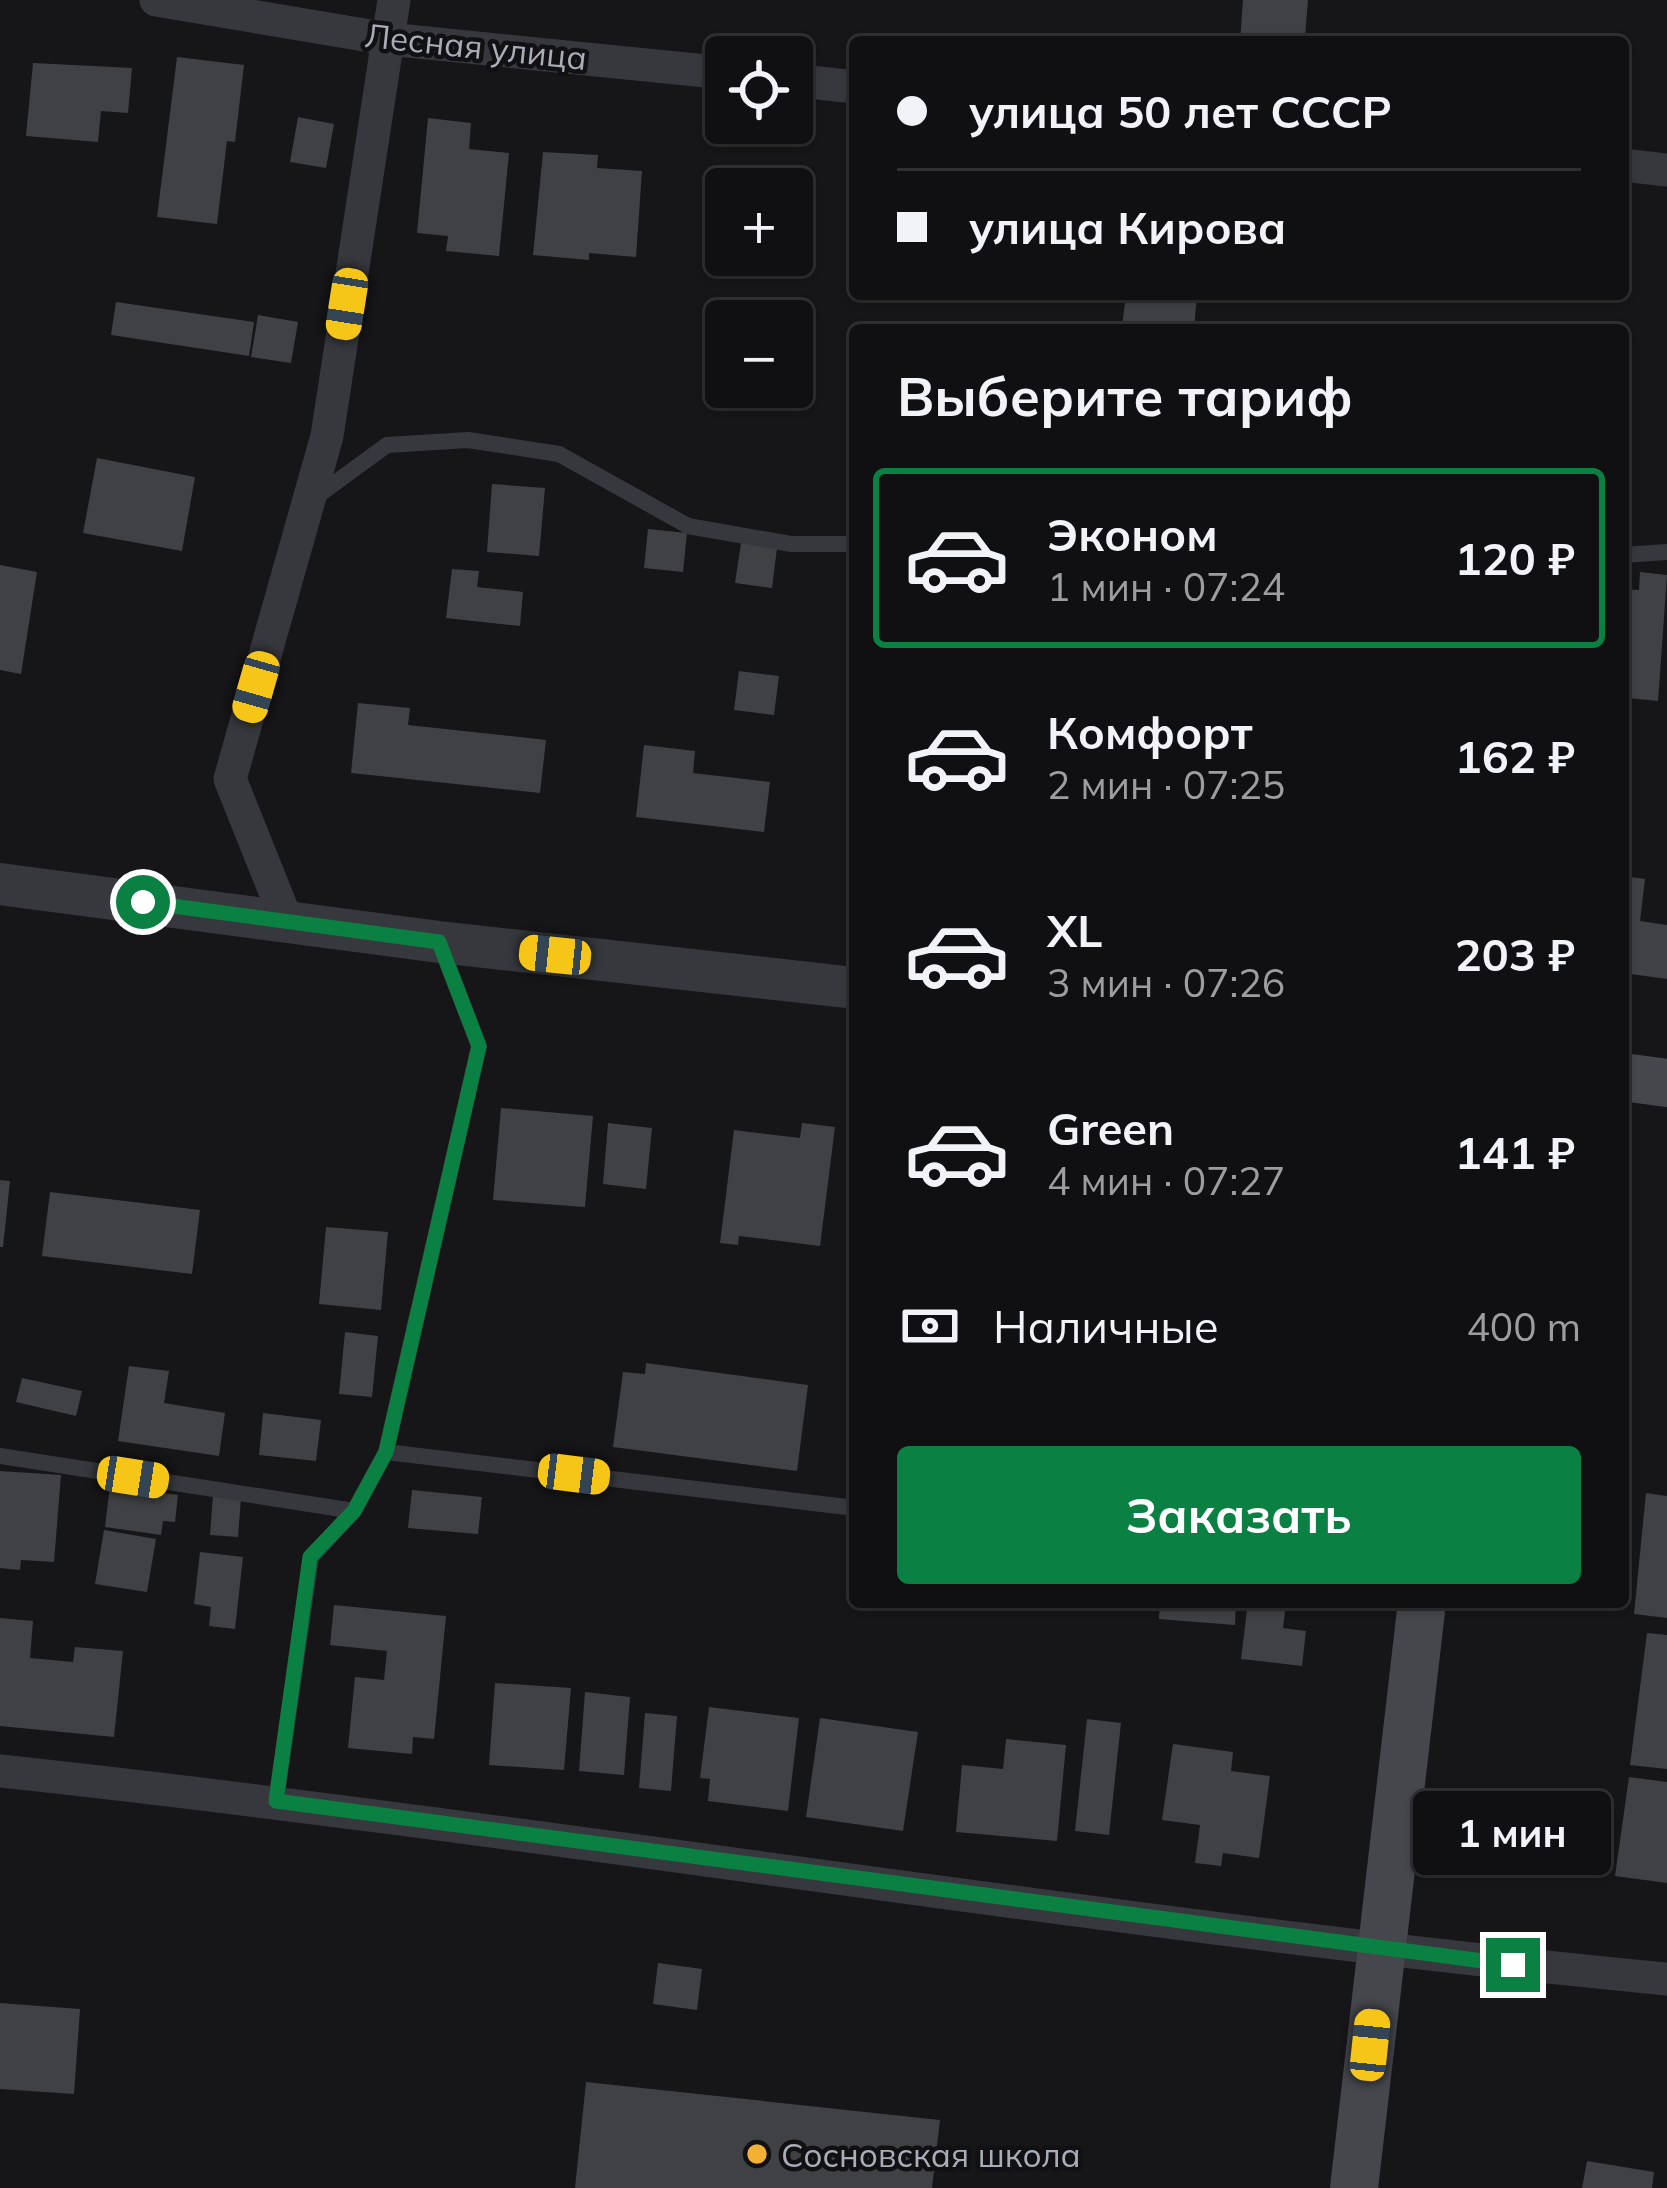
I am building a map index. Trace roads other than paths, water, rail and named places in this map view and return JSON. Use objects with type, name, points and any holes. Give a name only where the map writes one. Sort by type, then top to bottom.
[{"type":"main road","points":[[1629,1078],[1667,1083]]},
{"type":"main road","points":[[1354,2188],[1421,1608]]},
{"type":"street","name":"Лесная улица","points":[[156,0],[388,39],[705,72]]},
{"type":"street","points":[[286,919],[230,779],[327,436],[394,0]]},
{"type":"street","points":[[813,82],[849,86]]},
{"type":"street","points":[[1629,166],[1667,170]]},
{"type":"street","points":[[0,884],[439,942],[849,987]]},
{"type":"street","points":[[0,1771],[276,1801],[1380,1950],[1667,1979]]},
{"type":"lane","points":[[308,502],[387,445],[468,440],[559,454],[688,526],[791,544],[849,544]]},
{"type":"lane","points":[[1629,555],[1667,552]]},
{"type":"lane","points":[[276,1801],[310,1557],[354,1511],[386,1452],[479,1046],[439,942]]},
{"type":"lane","points":[[386,1452],[849,1507]]},
{"type":"lane","points":[[0,1456],[354,1511]]},
{"type":"place","name":"Сосновская школа","points":[[757,2154]]}]
